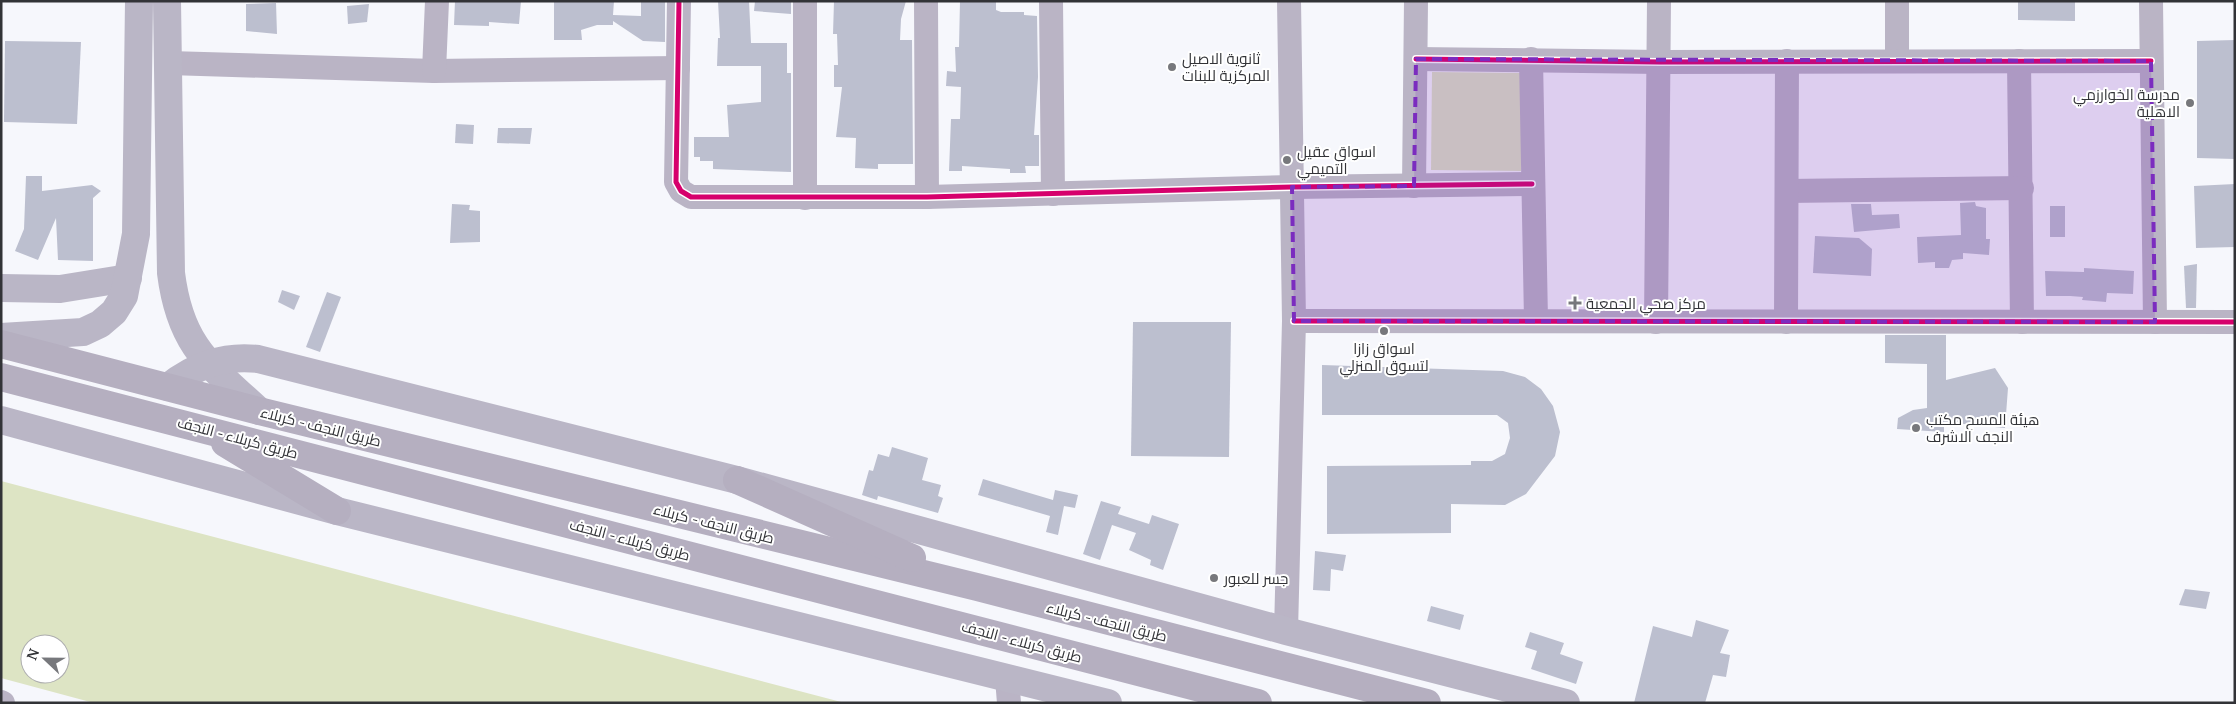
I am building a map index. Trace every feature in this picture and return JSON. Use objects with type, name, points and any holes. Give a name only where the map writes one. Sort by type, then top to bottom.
[{"type":"highway","name":"طريق النجف - کربلاء","points":[[1,344],[259,411],[977,587],[1427,703]]},
{"type":"highway","name":"طريق کربلاء - النجف","points":[[1,377],[200,427],[1258,703]]},
{"type":"highway","points":[[200,427],[337,511]]},
{"type":"highway","points":[[737,480],[977,587]]},
{"type":"main road","points":[[1,337],[83,332],[100,324],[114,312],[124,296],[136,234],[140,1]]},
{"type":"main road","points":[[167,1],[170,239],[174,298],[190,341],[208,363],[259,411]]},
{"type":"main road","points":[[136,234],[141,248],[155,253],[162,251],[170,239]]},
{"type":"main road","points":[[1,288],[60,289],[128,278]]},
{"type":"main road","points":[[168,387],[180,378],[208,363],[240,357],[258,359],[737,480],[1286,631],[1566,703]]},
{"type":"main road","points":[[1,420],[1008,690],[1108,703]]},
{"type":"street","points":[[434,71],[437,1]]},
{"type":"street","points":[[680,1],[676,182],[681,192],[691,197],[927,197],[1292,187],[1532,184]]},
{"type":"street","points":[[804,198],[806,1]]},
{"type":"street","points":[[926,1],[927,197]]},
{"type":"street","points":[[1051,1],[1053,194]]},
{"type":"street","points":[[1286,631],[1294,321],[1289,1]]},
{"type":"street","points":[[1414,186],[1416,1]]},
{"type":"street","points":[[1656,322],[1660,62],[1659,1]]},
{"type":"street","points":[[1897,1],[1897,61]]},
{"type":"street","points":[[2151,1],[2155,322]]},
{"type":"street","points":[[1416,59],[1660,62],[1787,60],[2151,62]]},
{"type":"street","points":[[1531,59],[1536,320]]},
{"type":"street","points":[[1786,322],[1787,60]]},
{"type":"street","points":[[2019,61],[2022,188],[2022,322]]},
{"type":"street","points":[[168,64],[434,71],[678,68]]},
{"type":"street","points":[[1788,190],[2022,188]]},
{"type":"street","points":[[1294,321],[2235,322]]},
{"type":"highlighted area","points":[[1416,59],[2151,61],[2155,322],[1294,321],[1292,187],[1414,186]]},
{"type":"green space","points":[[1432,72],[1522,73],[1521,171],[1431,170]]},
{"type":"green space","points":[[1,481],[845,703],[94,703],[23,684],[70,684],[70,634],[20,634],[20,683],[1,678]]},
{"type":"building","points":[[455,1],[521,1],[519,24],[489,22],[489,26],[454,25]]},
{"type":"building","points":[[554,1],[614,1],[613,15],[641,16],[641,1],[665,1],[665,42],[643,41],[613,21],[613,25],[597,25],[581,30],[582,40],[554,40]]},
{"type":"building","points":[[718,1],[749,1],[751,43],[787,43],[787,73],[791,73],[791,172],[713,169],[713,161],[700,161],[700,157],[694,157],[694,137],[729,137],[727,105],[761,102],[761,66],[717,66],[718,38],[720,38]]},
{"type":"building","points":[[755,1],[791,1],[791,14],[754,11]]},
{"type":"building","points":[[834,1],[906,1],[901,19],[900,40],[912,40],[913,164],[878,164],[878,169],[855,168],[856,138],[836,137],[842,87],[834,87],[834,65],[838,65],[837,34],[833,34]]},
{"type":"building","points":[[960,1],[996,1],[996,10],[1001,12],[1024,12],[1024,15],[1037,16],[1038,77],[1034,135],[1039,135],[1039,166],[1025,166],[1026,173],[1010,173],[1010,169],[962,166],[962,171],[949,171],[951,119],[960,119],[961,87],[946,86],[947,71],[956,72],[955,47],[959,47]]},
{"type":"building","points":[[2018,1],[2075,1],[2075,21],[2018,20]]},
{"type":"building","points":[[276,3],[277,34],[246,31],[246,4]]},
{"type":"building","points":[[369,4],[367,22],[348,24],[347,6]]},
{"type":"building","points":[[2235,40],[2235,159],[2197,158],[2197,41]]},
{"type":"building","points":[[5,41],[81,42],[77,124],[4,122]]},
{"type":"building","points":[[456,124],[474,125],[473,144],[455,143]]},
{"type":"building","points":[[498,128],[532,128],[530,144],[497,143]]},
{"type":"building","points":[[26,176],[42,176],[42,191],[92,185],[101,191],[93,198],[93,261],[58,260],[56,218],[38,260],[15,251],[24,229]]},
{"type":"building","points":[[2235,184],[2235,247],[2196,248],[2194,186]]},
{"type":"building","points":[[1975,202],[1976,206],[1986,208],[1986,239],[1990,239],[1989,255],[1963,253],[1963,259],[1952,260],[1949,268],[1935,268],[1935,262],[1918,263],[1917,237],[1961,235],[1960,203]]},
{"type":"building","points":[[452,204],[470,205],[469,210],[480,211],[480,242],[450,243]]},
{"type":"building","points":[[1851,204],[1871,204],[1872,215],[1899,214],[1900,228],[1854,232]]},
{"type":"building","points":[[2050,206],[2065,206],[2065,237],[2050,237]]},
{"type":"building","points":[[1815,236],[1859,238],[1872,249],[1871,276],[1813,273]]},
{"type":"building","points":[[2197,264],[2196,308],[2186,308],[2184,266]]},
{"type":"building","points":[[2084,268],[2134,271],[2133,294],[2107,293],[2106,302],[2082,300],[2083,297],[2046,296],[2045,271],[2084,272]]},
{"type":"building","points":[[282,290],[300,296],[294,310],[278,302]]},
{"type":"building","points":[[327,292],[341,297],[320,352],[306,347]]},
{"type":"building","points":[[1133,322],[1231,322],[1229,457],[1131,456]]},
{"type":"building","points":[[1885,335],[1946,335],[1946,380],[1995,368],[2008,388],[2005,428],[1944,422],[1944,432],[1897,429],[1898,418],[1913,410],[1927,408],[1927,364],[1885,363]]},
{"type":"building","points":[[1322,365],[1503,371],[1525,377],[1541,389],[1553,406],[1560,432],[1555,456],[1526,494],[1505,505],[1451,504],[1451,533],[1327,534],[1327,466],[1471,465],[1471,461],[1492,461],[1505,454],[1510,438],[1508,423],[1497,415],[1322,415]]},
{"type":"building","points":[[892,447],[928,458],[922,480],[941,485],[938,496],[943,498],[938,513],[878,496],[877,500],[862,495],[869,470],[873,471],[878,454],[889,457]]},
{"type":"building","points":[[983,479],[1053,500],[1055,490],[1078,495],[1075,508],[1064,506],[1058,535],[1046,532],[1050,516],[978,495]]},
{"type":"building","points":[[1101,501],[1121,507],[1118,514],[1149,524],[1152,515],[1179,524],[1163,570],[1150,565],[1151,560],[1129,550],[1136,533],[1112,525],[1100,560],[1083,554]]},
{"type":"building","points":[[1315,551],[1346,555],[1343,571],[1331,569],[1330,591],[1313,590]]},
{"type":"building","points":[[2185,589],[2210,592],[2206,609],[2179,605]]},
{"type":"building","points":[[1431,606],[1464,615],[1460,630],[1427,621]]},
{"type":"building","points":[[1696,620],[1729,630],[1720,653],[1730,655],[1726,677],[1713,675],[1705,703],[1634,703],[1653,626],[1692,637]]},
{"type":"building","points":[[1530,632],[1564,643],[1560,654],[1583,662],[1576,684],[1531,669],[1537,651],[1525,647]]},
{"type":"cycle path","points":[[679,1],[676,182],[681,191],[691,197],[927,197],[1292,187],[1532,184]]},
{"type":"cycle path","points":[[1416,59],[1660,62],[2151,61]]},
{"type":"cycle path","points":[[1294,321],[2235,322]]},
{"type":"place","name":"ثانوية الاصيل المركزية للبنات","points":[[1172,67]]},
{"type":"place","name":"مدرسة الخوارزمي الاهلية","points":[[2190,103]]},
{"type":"place","name":"اسواق عقيل التميمي","points":[[1287,160]]},
{"type":"place","name":"مركز صحي الجمعية","points":[[1575,303]]},
{"type":"place","name":"اسواق زازا لتسوق المنزلي","points":[[1384,331]]},
{"type":"place","name":"هيئة المسح مكتب النجف الاشرف","points":[[1916,428]]},
{"type":"place","name":"جسر للعبور","points":[[1214,578]]}]
